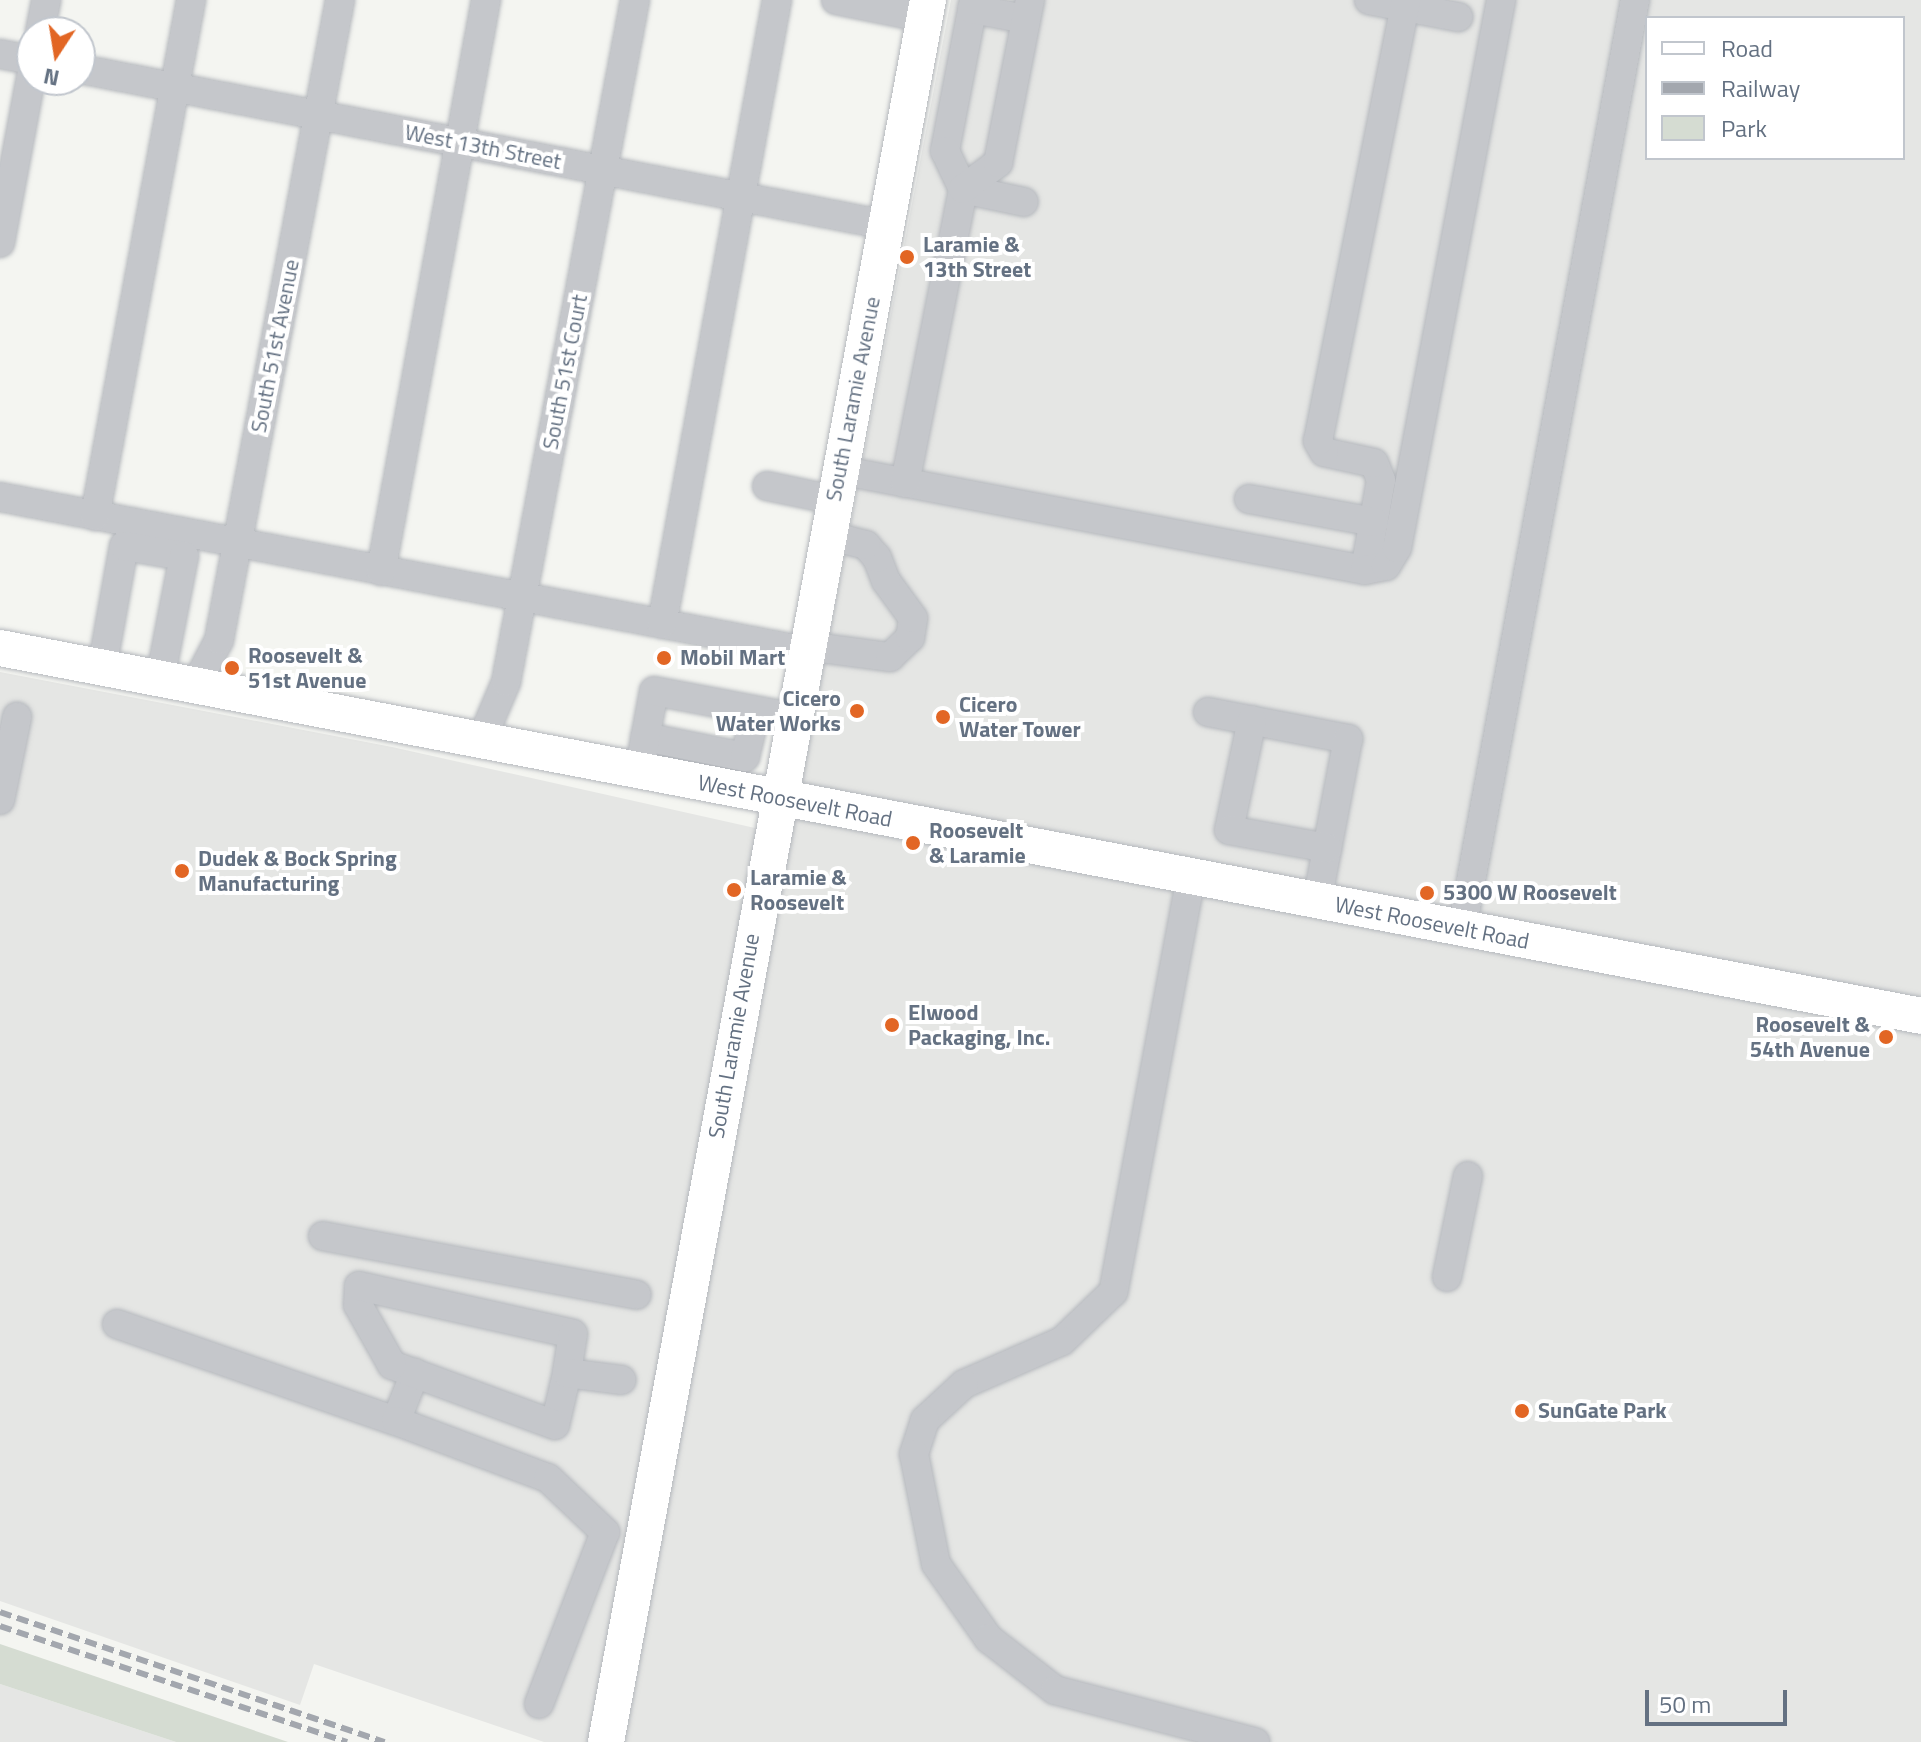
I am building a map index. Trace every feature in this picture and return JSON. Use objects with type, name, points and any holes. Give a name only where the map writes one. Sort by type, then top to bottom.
[{"type":"main road","name":"South Laramie Avenue","points":[[606,1742],[792,717],[927,9]]},
{"type":"main road","name":"West Roosevelt Road","points":[[0,648],[481,741],[642,754],[777,798],[1462,929],[1920,1008]]},
{"type":"street","points":[[95,516],[191,0]]},
{"type":"street","name":"South 51st Avenue","points":[[195,686],[216,651],[340,0]]},
{"type":"street","points":[[381,571],[486,0]]},
{"type":"street","name":"South 51st Court","points":[[481,741],[498,710],[522,598],[635,0]]},
{"type":"street","points":[[662,624],[777,0]]},
{"type":"street","points":[[836,0],[927,9]]},
{"type":"street","points":[[1369,0],[1406,4],[1458,17]]},
{"type":"street","points":[[767,486],[905,483],[1365,570],[1386,566],[1397,548],[1501,0]]},
{"type":"street","points":[[1462,929],[1635,0]]},
{"type":"street","points":[[905,483],[963,189],[945,151],[973,4],[1028,10],[998,163],[963,189]]},
{"type":"street","points":[[1365,570],[1381,480],[1374,463],[1324,452],[1318,441],[1406,4]]},
{"type":"street","name":"West 13th Street","points":[[96,72],[886,225]]},
{"type":"street","points":[[0,243],[28,96]]},
{"type":"street","points":[[963,189],[1024,202]]},
{"type":"street","points":[[0,497],[662,624],[805,649],[890,657],[910,638],[913,618],[886,581],[877,558],[866,545],[827,535]]},
{"type":"street","points":[[1249,499],[1374,522]]},
{"type":"street","points":[[102,668],[124,546],[184,556],[160,679]]},
{"type":"street","points":[[756,711],[745,757],[642,754],[654,691],[792,717]]},
{"type":"street","points":[[1208,712],[1348,739],[1317,901]]},
{"type":"street","points":[[0,800],[17,717]]},
{"type":"street","points":[[1252,720],[1229,830],[1327,848]]},
{"type":"street","points":[[1191,877],[1113,1292],[1062,1341],[964,1384],[925,1420],[914,1454],[936,1564],[989,1639],[1055,1690],[1255,1742]]},
{"type":"street","points":[[1447,1277],[1468,1176]]},
{"type":"street","points":[[323,1236],[637,1295]]},
{"type":"street","points":[[359,1286],[573,1334],[567,1373],[555,1425],[392,1365],[374,1341],[358,1305],[359,1286]]},
{"type":"street","points":[[117,1324],[396,1421],[548,1478],[605,1532],[539,1704]]},
{"type":"street","points":[[396,1421],[415,1373]]},
{"type":"street","points":[[567,1373],[622,1380]]},
{"type":"shaded area","points":[[951,0],[1921,0],[1921,1742],[544,1742],[314,1664],[300,1705],[0,1601],[0,672],[392,747],[791,836]]},
{"type":"shaded area","points":[[0,1684],[176,1742],[0,1742]]},
{"type":"green space","points":[[0,1644],[288,1742],[176,1742],[0,1684]]},
{"type":"railway","points":[[0,1612],[385,1742]]},
{"type":"railway","points":[[0,1626],[347,1742]]},
{"type":"place","name":"Laramie & 13th Street","points":[[907,257]]},
{"type":"place","name":"Mobil Mart","points":[[664,658]]},
{"type":"place","name":"Roosevelt & 51st Avenue","points":[[232,668]]},
{"type":"place","name":"Cicero Water Works","points":[[857,711]]},
{"type":"place","name":"Cicero Water Tower","points":[[943,717]]},
{"type":"place","name":"Roosevelt & Laramie","points":[[913,843]]},
{"type":"place","name":"Dudek & Bock Spring Manufacturing","points":[[182,871]]},
{"type":"place","name":"Laramie & Roosevelt","points":[[734,890]]},
{"type":"place","name":"5300 W Roosevelt","points":[[1427,893]]},
{"type":"place","name":"Elwood Packaging, Inc.","points":[[892,1025]]},
{"type":"place","name":"Roosevelt & 54th Avenue","points":[[1886,1037]]},
{"type":"place","name":"SunGate Park","points":[[1522,1411]]}]
